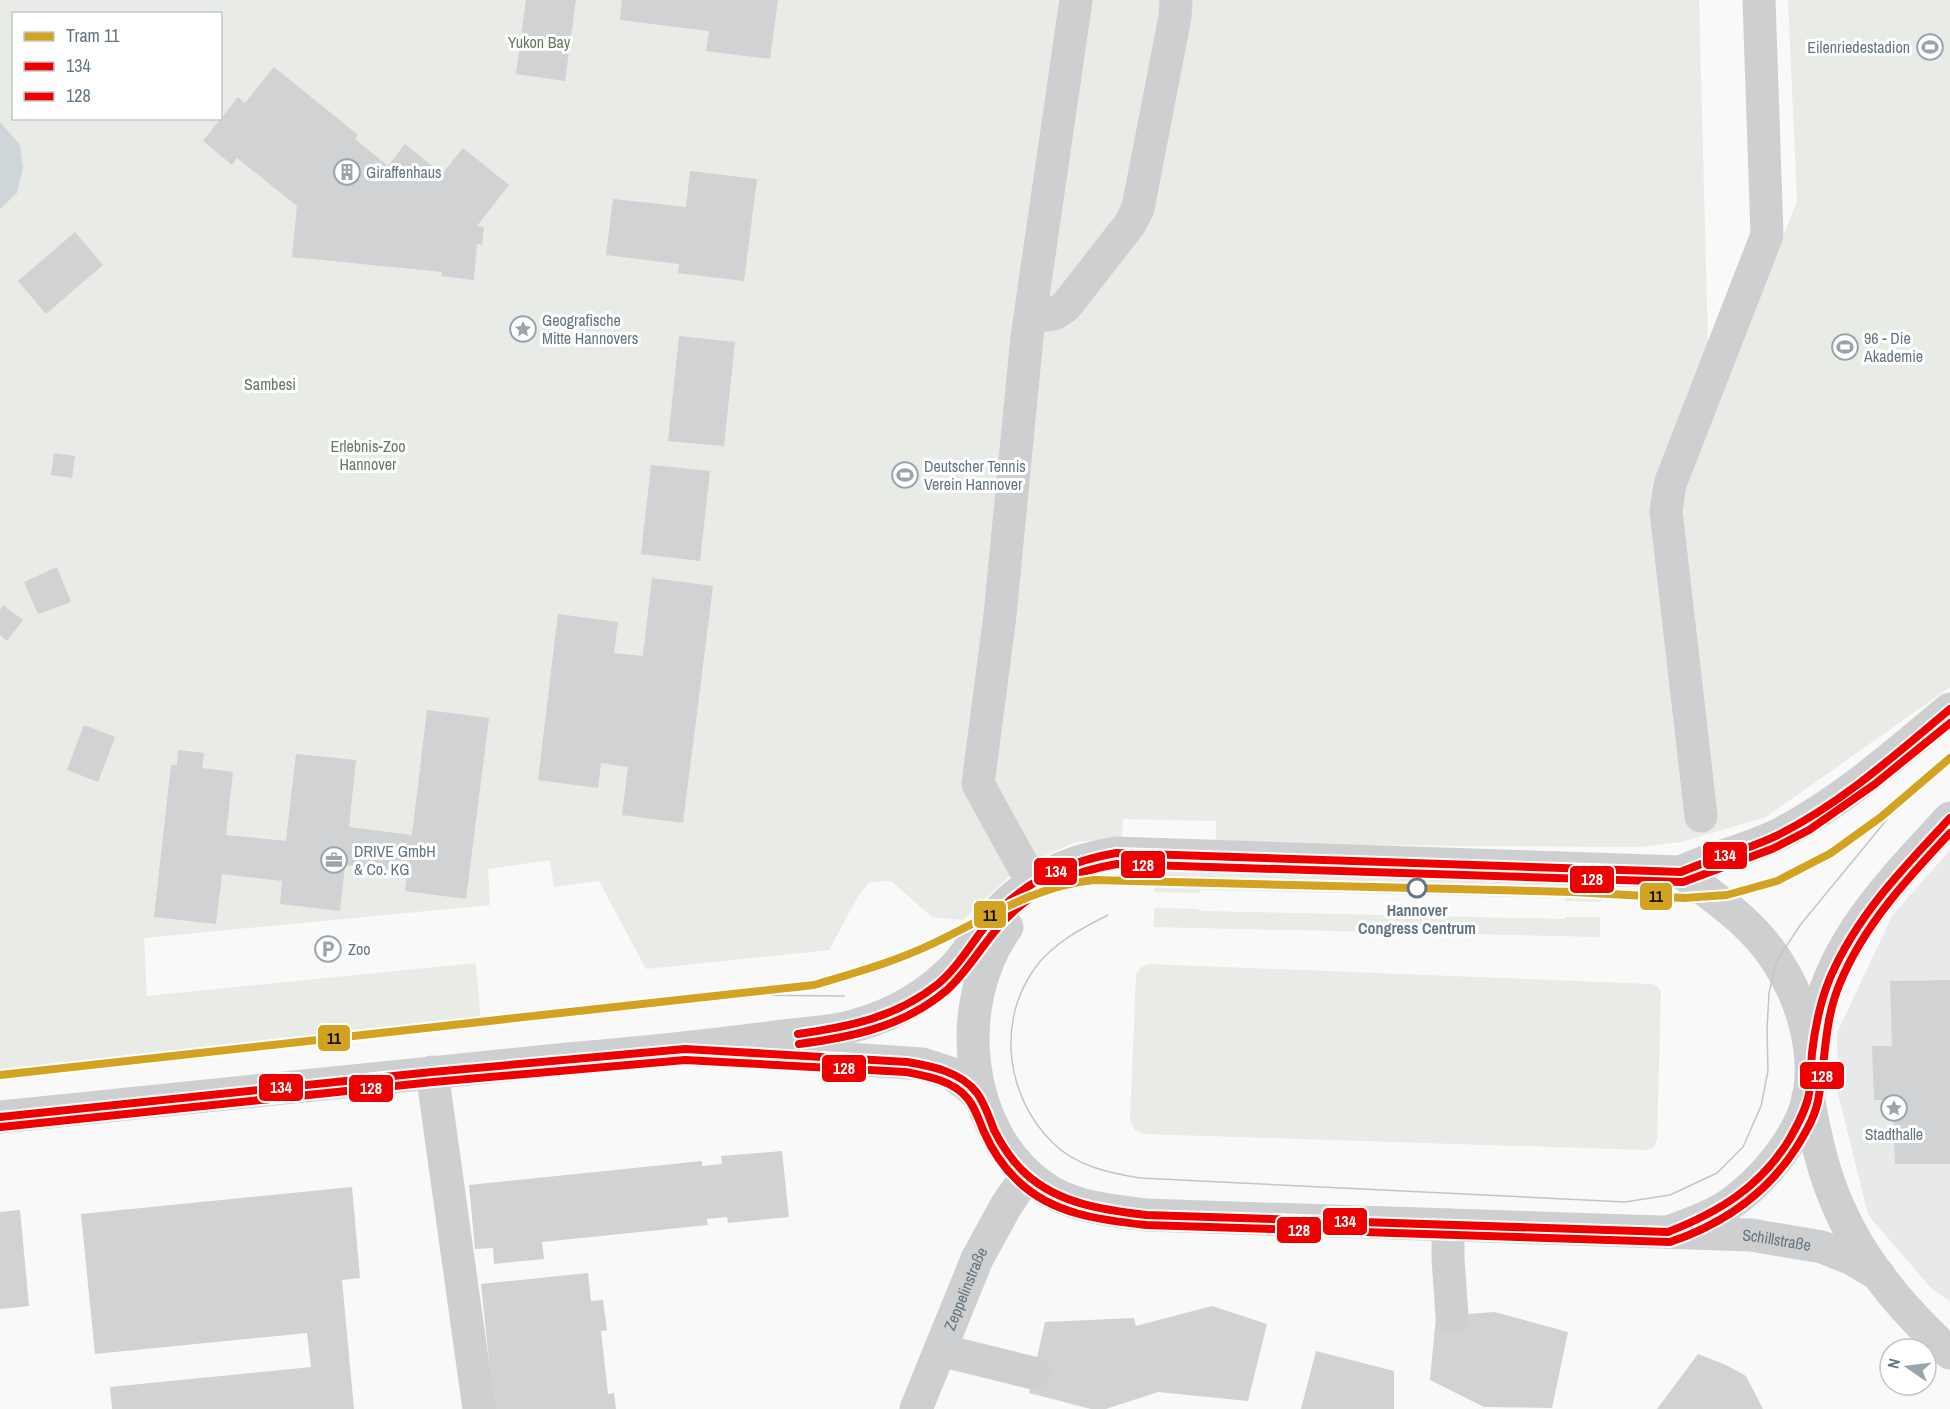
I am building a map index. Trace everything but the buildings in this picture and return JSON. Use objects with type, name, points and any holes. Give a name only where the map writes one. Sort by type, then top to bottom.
[{"type":"street","points":[[1032,882],[978,784],[1000,615],[1031,317],[1076,0]]},
{"type":"street","points":[[1031,317],[1054,314],[1066,306],[1130,224],[1138,208],[1175,17],[1176,0]]},
{"type":"street","points":[[1701,816],[1665,511],[1670,484],[1767,235],[1759,0]]},
{"type":"street","points":[[0,1117],[432,1072],[685,1049],[852,1027],[881,1018],[908,1005],[932,988],[954,968],[998,911],[1032,882],[1094,856],[1116,853],[1681,872],[1704,861],[1778,835],[1823,808],[1867,778],[1950,709]]},
{"type":"street","points":[[1668,1232],[1701,1220],[1730,1203],[1756,1182],[1786,1145],[1799,1122],[1810,1085],[1814,1040],[1820,1008],[1831,976],[1852,933],[1884,891],[1950,818]]},
{"type":"street","points":[[982,1099],[973,1037],[976,1002],[982,975],[1001,935],[1024,904],[1059,873],[1075,863]]},
{"type":"street","points":[[1681,872],[1744,920],[1777,960],[1791,985],[1801,1012],[1808,1039],[1810,1085]]},
{"type":"street","points":[[685,1049],[922,1064],[950,1073],[982,1099]]},
{"type":"street","points":[[432,1072],[479,1409]]},
{"type":"street","name":"Schillstraße","points":[[1810,1085],[1816,1139],[1838,1208],[1857,1243],[1879,1275],[1910,1314],[1950,1353]]},
{"type":"street","name":"Schillstraße","points":[[982,1099],[999,1141],[1012,1159],[1027,1175],[1052,1192],[1081,1205],[1146,1215],[1751,1235],[1822,1247],[1852,1259],[1879,1275]]},
{"type":"street","name":"Zeppelinstraße","points":[[916,1409],[977,1259],[1006,1206],[1027,1175]]},
{"type":"street","points":[[1448,1225],[1452,1316]]},
{"type":"street","points":[[940,1350],[1033,1373]]},
{"type":"shaded area","points":[[0,122],[20,145],[23,168],[17,193],[0,209]]},
{"type":"shaded area","points":[[1950,850],[1950,1302],[1930,1287],[1868,1215],[1838,1094],[1837,1033],[1892,916]]},
{"type":"green space","points":[[0,0],[1699,0],[1708,343],[1652,485],[1688,794],[1679,514],[1686,484],[1797,201],[1788,0],[1950,0],[1950,687],[1766,817],[1681,842],[1640,847],[1346,845],[1216,840],[1216,821],[1123,819],[1122,838],[1076,842],[1019,867],[963,920],[932,917],[891,881],[869,882],[857,898],[829,950],[646,969],[599,881],[554,887],[550,860],[488,869],[490,905],[144,938],[147,996],[476,963],[481,1025],[0,1069]]},
{"type":"green space","points":[[1155,871],[1601,882],[1601,902],[1565,901],[1565,898],[1200,890],[1199,893],[1154,892]]},
{"type":"green space","points":[[1154,908],[1565,919],[1565,917],[1600,917],[1600,937],[1154,927]]},
{"type":"green space","points":[[1148,964],[1657,986],[1661,991],[1657,1140],[1654,1147],[1647,1150],[1143,1134],[1135,1130],[1130,1120],[1136,975],[1140,968]]},
{"type":"tram line","name":"11","points":[[0,1075],[814,985],[874,967],[918,950],[1030,896],[1072,883],[1094,880],[1572,892],[1684,898],[1727,895],[1777,881],[1831,853],[1881,817],[1950,758]]},
{"type":"tram line","points":[[1108,915],[1068,937],[1042,959],[1023,989],[1015,1012],[1011,1035],[1016,1082],[1025,1104],[1037,1124],[1053,1143],[1082,1163],[1105,1171],[1140,1178],[1625,1202],[1670,1195],[1717,1173],[1743,1147],[1761,1106],[1768,1071],[1769,993],[1777,960],[1801,924],[1907,795]]},
{"type":"tram line","points":[[736,995],[844,996]]},
{"type":"transit line","name":"134","points":[[798,1034],[854,1024],[906,1005],[938,984],[952,970],[987,924],[1014,897],[1045,876],[1079,862],[1116,853],[1681,872],[1768,840],[1803,821],[1847,792],[1950,709]]},
{"type":"transit line","name":"128","points":[[799,1044],[839,1038],[878,1028],[914,1013],[954,983],[996,930],[1021,905],[1050,886],[1082,872],[1117,864],[1683,882],[1772,849],[1809,830],[1875,784],[1950,723]]},
{"type":"transit line","name":"134","points":[[0,1117],[432,1072],[685,1049],[907,1062],[936,1068],[963,1080],[977,1093],[1001,1142],[1026,1174],[1067,1199],[1098,1208],[1146,1215],[1668,1232],[1704,1216],[1737,1196],[1778,1157],[1801,1118],[1808,1100],[1818,1015],[1826,987],[1841,955],[1883,893],[1950,818]]},
{"type":"transit line","name":"128","points":[[1,1127],[433,1082],[685,1060],[906,1072],[940,1080],[962,1093],[973,1107],[998,1158],[1031,1192],[1061,1208],[1094,1218],[1146,1225],[1670,1242],[1708,1226],[1743,1205],[1773,1178],[1798,1145],[1818,1102],[1831,1011],[1850,962],[1874,922],[1950,833]]},
{"type":"place","name":"Eilenriedestadion","points":[[1930,47]]},
{"type":"place","name":"Giraffenhaus","points":[[347,172]]},
{"type":"place","name":"Geografische Mitte Hannovers","points":[[523,329]]},
{"type":"place","name":"96 - Die Akademie","points":[[1845,347]]},
{"type":"place","name":"Deutscher Tennis Verein Hannover","points":[[905,475]]},
{"type":"place","name":"DRIVE GmbH & Co. KG","points":[[334,860]]},
{"type":"place","name":"Hannover Congress Centrum","points":[[1417,888]]},
{"type":"place","name":"Zoo","points":[[328,949]]},
{"type":"place","name":"Stadthalle","points":[[1894,1108]]},
{"type":"park label","name":"Yukon Bay","points":[[539,42]]},
{"type":"park label","name":"Sambesi","points":[[270,384]]},
{"type":"park label","name":"Erlebnis-Zoo Hannover","points":[[368,455]]}]
